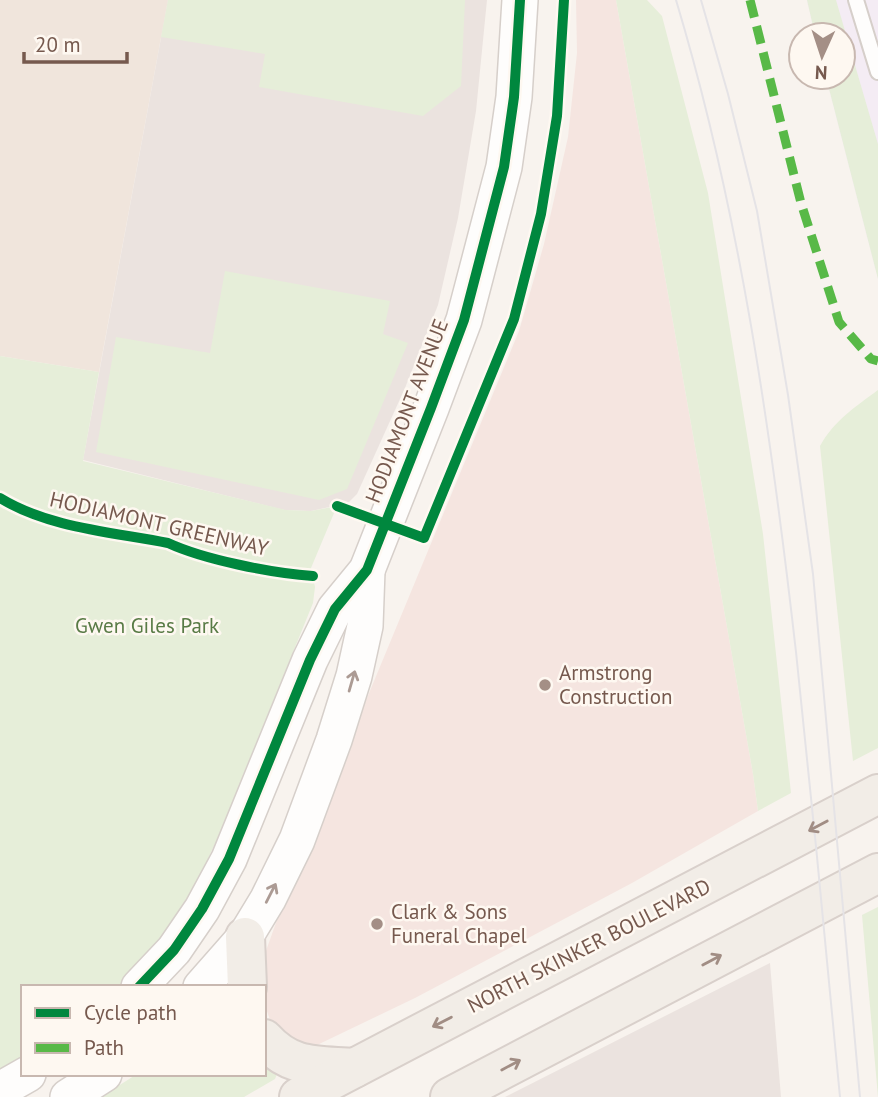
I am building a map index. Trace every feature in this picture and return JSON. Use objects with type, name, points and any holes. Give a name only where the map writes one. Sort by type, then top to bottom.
[{"type":"main road","name":"NORTH SKINKER BOULEVARD","points":[[299,1097],[878,794]]},
{"type":"main road","points":[[450,1097],[878,873]]},
{"type":"main road","points":[[245,937],[247,985]]},
{"type":"main road","points":[[266,1041],[277,1054],[302,1064],[354,1068]]},
{"type":"street","name":"HODIAMONT AVENUE","points":[[141,985],[174,950],[202,909],[229,859],[310,660],[335,609],[367,570],[464,320],[504,167],[514,97],[520,0]]},
{"type":"street","name":"HODIAMONT AVENUE","points":[[203,985],[245,937],[268,899],[296,840],[334,740],[354,676],[365,626],[367,570]]},
{"type":"street","points":[[0,1090],[24,1076]]},
{"type":"street","points":[[68,1097],[101,1076]]},
{"type":"lane","points":[[856,0],[878,72]]},
{"type":"shaded area","points":[[0,0],[168,0],[99,372],[0,356]]},
{"type":"shaded area","points":[[168,0],[487,0],[476,111],[458,218],[438,305],[405,388],[357,494],[348,503],[311,511],[284,510],[83,460]]},
{"type":"shaded area","points":[[576,0],[616,0],[758,811],[632,883],[415,998],[315,1046],[296,1042],[272,1025],[266,1008],[263,959],[290,884],[519,331],[544,244],[568,137],[577,53]]},
{"type":"shaded area","points":[[807,0],[878,0],[878,279],[830,91],[857,91],[857,21],[812,21]]},
{"type":"shaded area","points":[[770,963],[781,1097],[505,1097],[748,974]]},
{"type":"green space","points":[[168,0],[465,0],[461,86],[423,116],[259,87],[265,54],[161,37]]},
{"type":"green space","points":[[616,0],[647,0],[662,16],[708,193],[763,534],[791,793],[758,811],[753,774]]},
{"type":"green space","points":[[807,0],[836,0],[842,21],[812,21]]},
{"type":"green space","points":[[857,72],[878,144],[878,279],[830,91],[857,91]]},
{"type":"green space","points":[[225,271],[390,301],[383,334],[408,343],[347,489],[319,500],[96,452],[116,337],[210,353]]},
{"type":"green space","name":"Gwen Giles Park","points":[[0,356],[99,372],[83,461],[286,510],[311,511],[337,506],[311,568],[315,587],[313,603],[200,876],[153,954],[119,985],[21,985],[21,1060],[0,1072]]},
{"type":"green space","points":[[878,390],[878,748],[853,761],[820,446],[838,422]]},
{"type":"green space","points":[[878,907],[878,1097],[862,915]]},
{"type":"green space","points":[[266,1065],[277,1074],[275,1079],[244,1097],[101,1097],[134,1076],[266,1076]]},
{"type":"tram line","points":[[676,0],[699,80],[736,242],[764,405],[796,652],[840,1097]]},
{"type":"tram line","points":[[701,0],[757,211],[788,395],[813,574],[860,1097]]},
{"type":"marked path","points":[[750,0],[801,203],[839,322],[871,359],[878,361]]},
{"type":"cycle path","points":[[141,985],[174,950],[202,909],[229,859],[310,660],[335,609],[367,570],[431,408],[464,320],[504,167],[514,97],[520,0]]},
{"type":"cycle path","points":[[337,506],[424,538],[514,319],[541,214],[557,116],[564,0]]},
{"type":"cycle path","name":"HODIAMONT GREENWAY","points":[[0,498],[60,523],[168,543],[239,565],[313,576]]},
{"type":"place","name":"Armstrong Construction","points":[[545,685]]},
{"type":"place","name":"Clark & Sons Funeral Chapel","points":[[377,924]]}]
